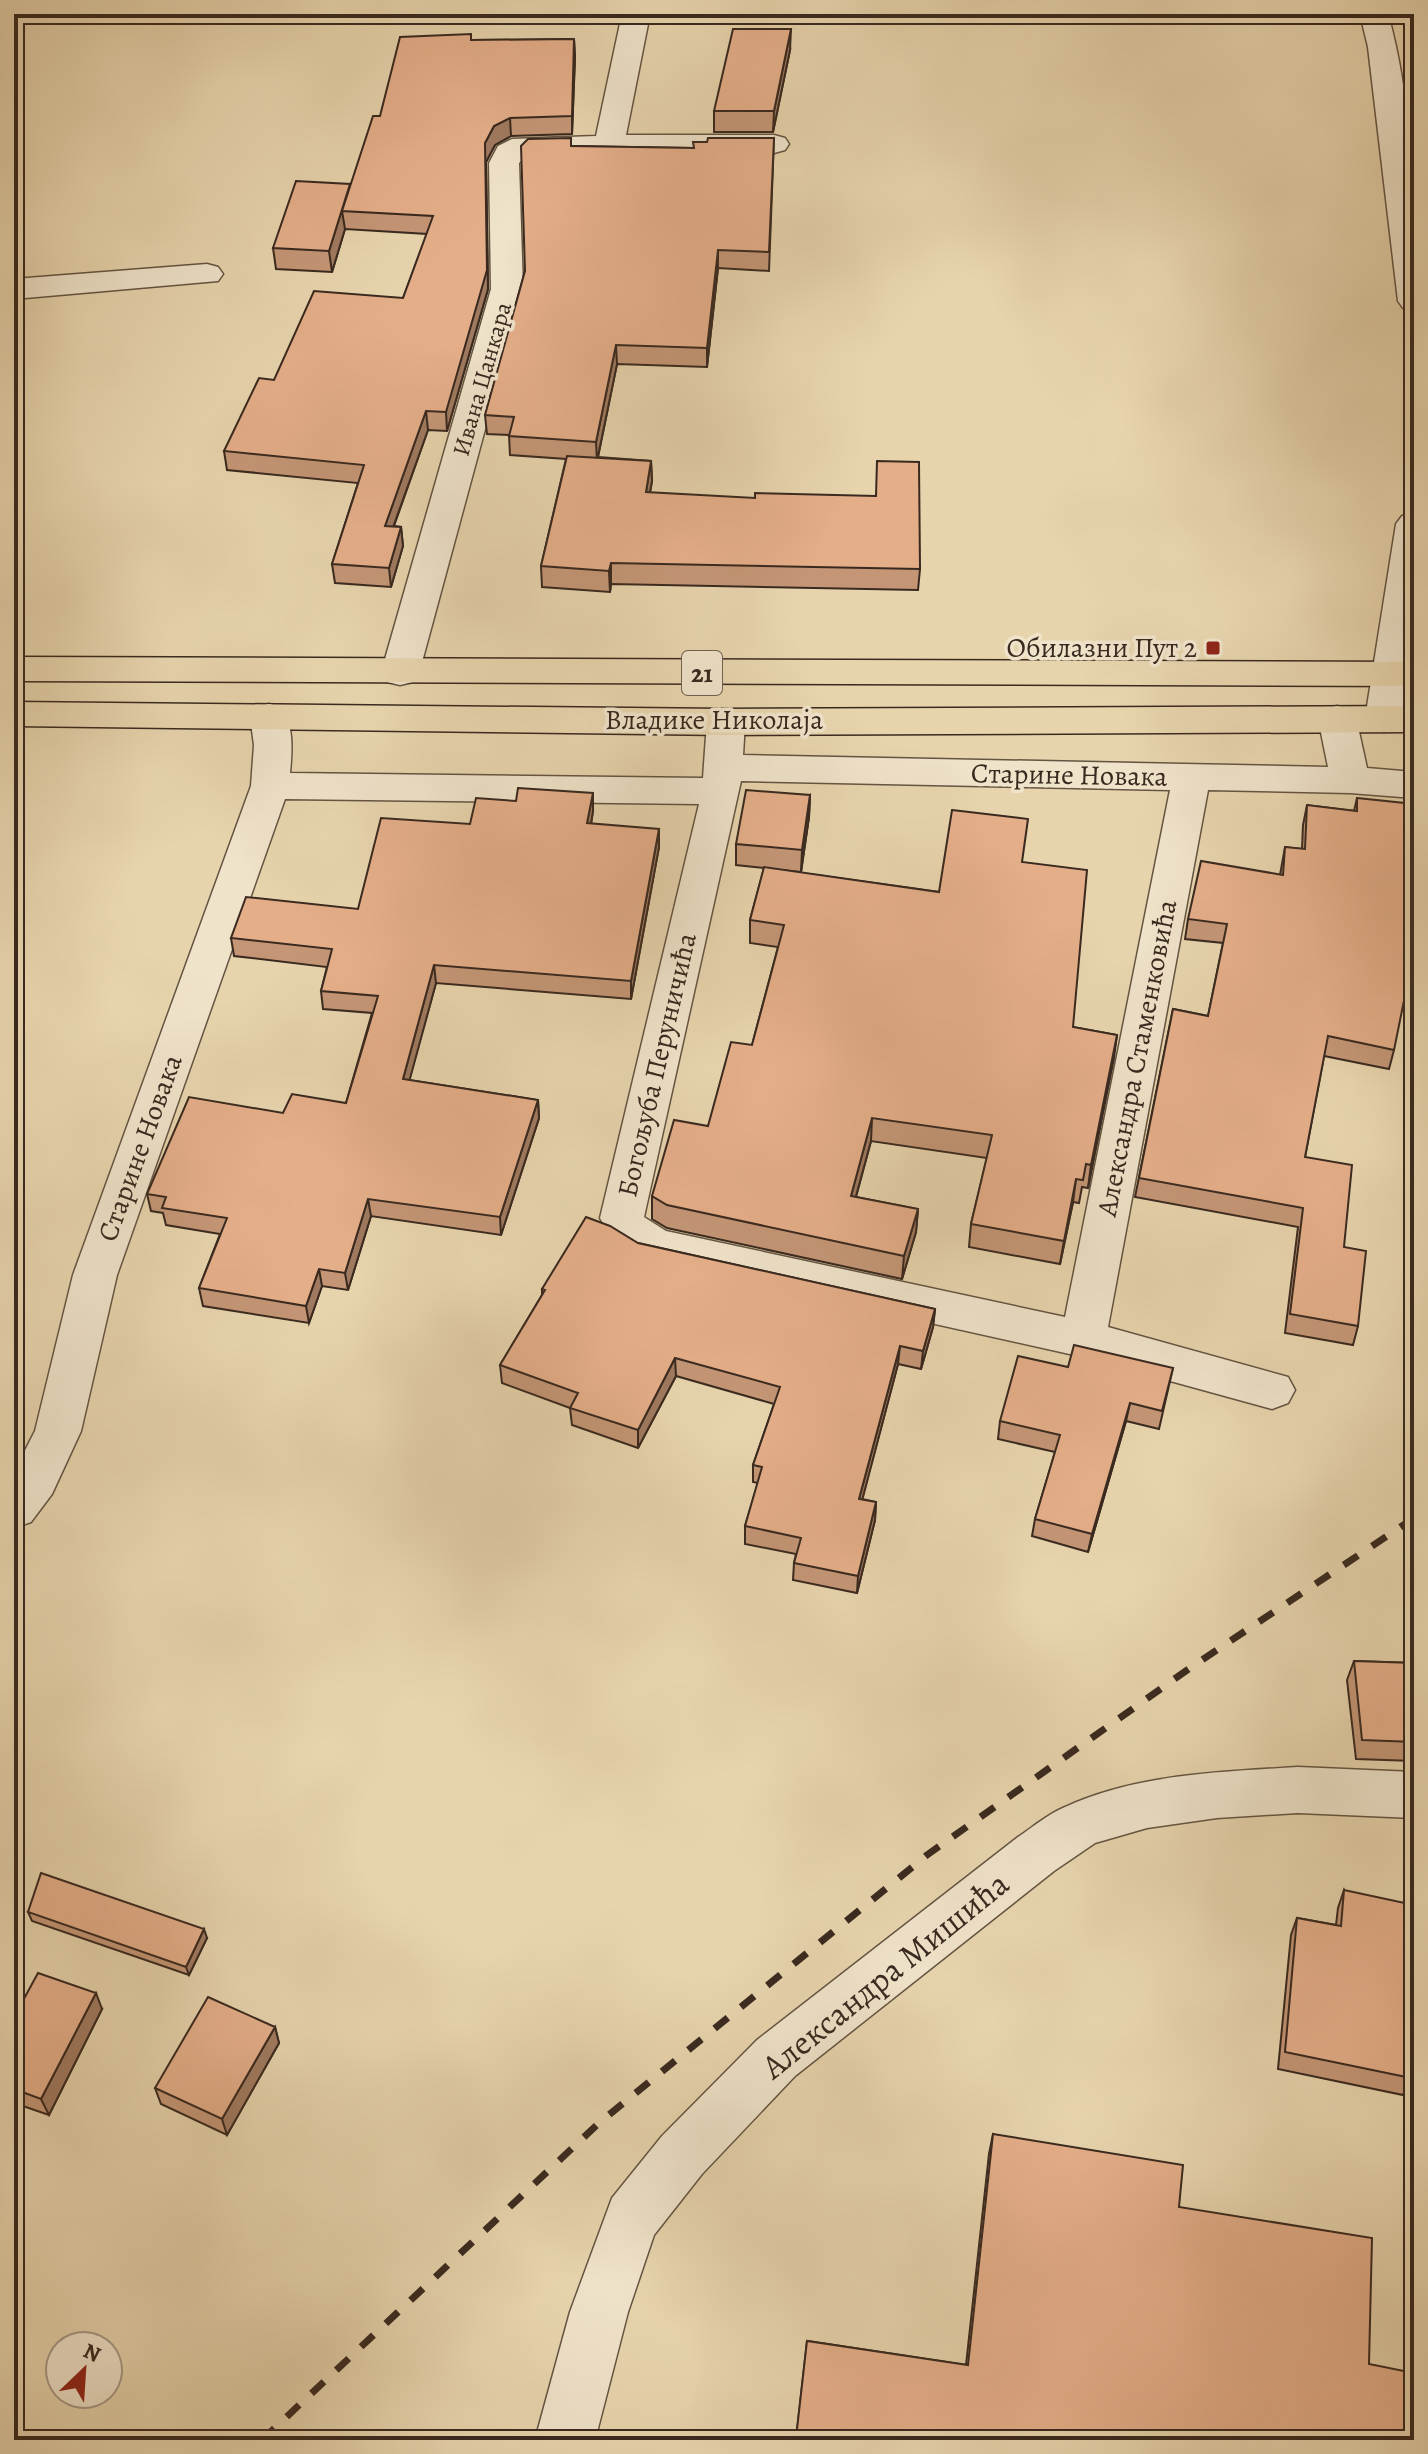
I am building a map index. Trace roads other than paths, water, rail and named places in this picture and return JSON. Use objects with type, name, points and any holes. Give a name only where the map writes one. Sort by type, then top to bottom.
[{"type":"main road","name":"Владике Николаја","points":[[14,669],[400,673],[1402,674]]},
{"type":"main road","name":"Владике Николаја","points":[[14,714],[726,722],[1399,719]]},
{"type":"street","points":[[609,144],[636,14]]},
{"type":"street","points":[[1374,14],[1383,47],[1414,301]]},
{"type":"street","name":"Ивана Цанкара","points":[[400,673],[507,289],[504,163],[509,152],[523,145],[774,144]]},
{"type":"street","points":[[14,289],[207,274]]},
{"type":"street","points":[[1399,719],[1414,524]]},
{"type":"street","name":"Старине Новака","points":[[14,1508],[35,1480],[58,1431],[95,1275],[270,786],[273,745],[269,716]]},
{"type":"street","points":[[1337,718],[1350,780]]},
{"type":"street","name":"Богољуба Перуничића","points":[[726,722],[722,779],[622,1218],[630,1231],[655,1246],[1083,1339],[1272,1390]]},
{"type":"street","name":"Старине Новака","points":[[270,786],[722,779],[1191,778],[1350,780],[1414,785]]},
{"type":"street","name":"Александра Стаменковића","points":[[1083,1339],[1191,778]]},
{"type":"street","name":"Александра Мишића","points":[[565,2440],[599,2312],[632,2218],[682,2155],[776,2058],[1036,1854],[1081,1824],[1147,1805],[1217,1795],[1298,1790],[1414,1795]]},
{"type":"railway","points":[[262,2440],[599,2123],[927,1855],[1190,1668],[1414,1518]]},
{"type":"place","name":"Обилазни Пут 2","points":[[1213,648]]}]
